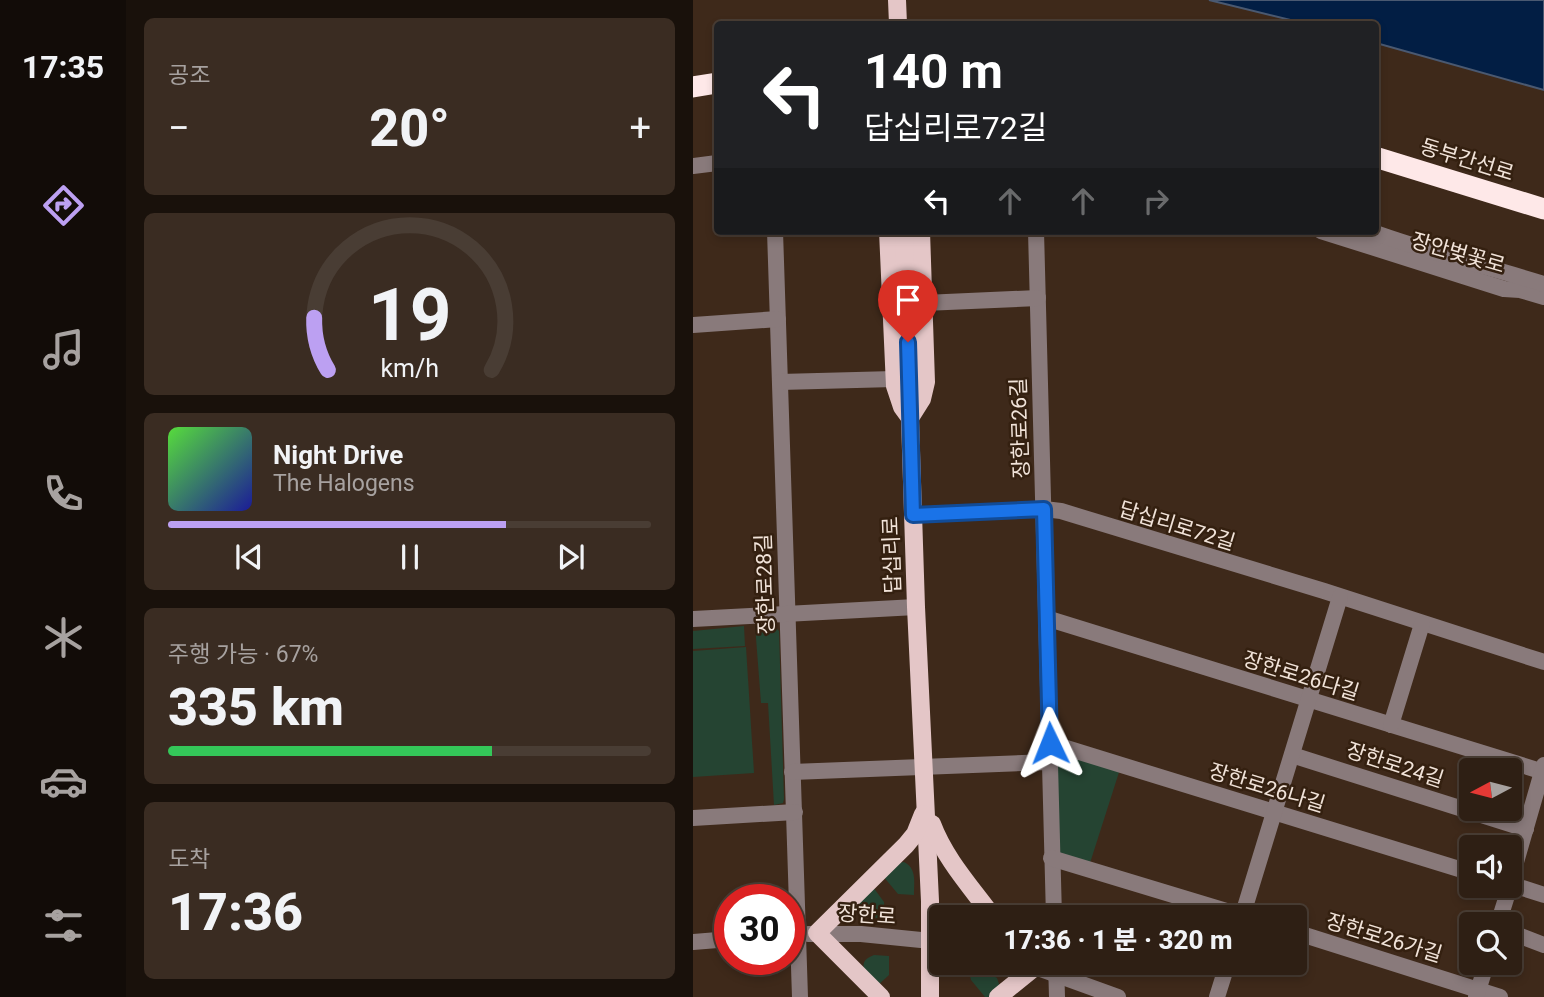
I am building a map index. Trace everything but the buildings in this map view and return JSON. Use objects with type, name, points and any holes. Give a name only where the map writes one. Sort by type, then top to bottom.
[{"type":"highway","points":[[693,87],[714,84]]},
{"type":"highway","name":"동부간선로","points":[[1379,158],[1544,209]]},
{"type":"main road","points":[[897,0],[898,21]]},
{"type":"main road","points":[[888,235],[894,379],[897,396],[910,418],[922,399],[926,382],[922,235]]},
{"type":"main road","name":"답십리로","points":[[904,235],[916,607],[931,905]]},
{"type":"main road","points":[[926,807],[938,841],[984,905]]},
{"type":"main road","points":[[881,997],[817,933],[915,834],[926,807]]},
{"type":"main road","name":"답십리로","points":[[930,997],[932,975]]},
{"type":"main road","points":[[998,997],[1019,975]]},
{"type":"street","points":[[693,155],[714,152]]},
{"type":"street","points":[[693,166],[714,163]]},
{"type":"street","name":"장한로28길","points":[[775,235],[795,812],[794,884]]},
{"type":"street","name":"장한로26길","points":[[1036,235],[1053,905]]},
{"type":"street","name":"장안벚꽃로","points":[[1336,235],[1483,265],[1544,284]]},
{"type":"street","name":"장안벚꽃로","points":[[1367,243],[1504,289],[1520,290],[1544,297]]},
{"type":"street","points":[[1504,289],[1516,298],[1544,307]]},
{"type":"street","points":[[924,303],[1038,299]]},
{"type":"street","points":[[693,325],[778,319]]},
{"type":"street","points":[[780,382],[894,379]]},
{"type":"street","name":"답십리로72길","points":[[913,515],[1044,509],[1061,511],[1544,662]]},
{"type":"street","points":[[1247,905],[1340,597]]},
{"type":"street","points":[[693,619],[916,607]]},
{"type":"street","name":"장한로26다길","points":[[1046,618],[1543,770]]},
{"type":"street","points":[[1391,725],[1422,624]]},
{"type":"street","name":"장한로26나길","points":[[1050,743],[1459,869]]},
{"type":"street","name":"장한로24길","points":[[1292,754],[1526,829]]},
{"type":"street","points":[[792,772],[1048,762]]},
{"type":"street","points":[[1522,843],[1543,770]]},
{"type":"street","points":[[693,818],[795,812]]},
{"type":"street","points":[[1051,858],[1204,905]]},
{"type":"street","points":[[1522,888],[1544,895]]},
{"type":"street","name":"장한로","points":[[805,934],[860,934],[929,941]]},
{"type":"street","name":"장한로26가길","points":[[1307,936],[1478,993],[1500,997]]},
{"type":"street","points":[[1522,937],[1544,945]]},
{"type":"street","points":[[693,942],[714,940]]},
{"type":"street","name":"장한로28길","points":[[798,975],[800,997]]},
{"type":"street","points":[[1056,975],[1058,997]]},
{"type":"street","points":[[1069,975],[1118,997]]},
{"type":"street","points":[[1217,997],[1224,975]]},
{"type":"street","points":[[1478,993],[1483,975]]},
{"type":"green space","points":[[772,624],[779,631],[784,799],[783,803],[774,805],[768,703],[761,703],[755,625]]},
{"type":"green space","points":[[744,626],[745,646],[693,649],[693,631]]},
{"type":"green space","points":[[746,647],[754,773],[693,777],[693,651]]},
{"type":"green space","points":[[1063,748],[1121,766],[1090,863],[1056,852],[1052,757]]},
{"type":"green space","points":[[904,862],[913,872],[914,895],[898,894],[883,876]]},
{"type":"green space","points":[[873,887],[884,902],[885,918],[868,917],[859,909],[858,904]]},
{"type":"green space","points":[[874,955],[889,956],[889,975],[877,986],[864,969],[865,961]]},
{"type":"green space","points":[[970,975],[992,975],[997,978],[998,992],[991,997],[985,997]]},
{"type":"water","points":[[1209,0],[1544,0],[1544,90],[1379,44],[1379,21],[1295,21]]},
{"type":"route","points":[[908,342],[913,515],[1044,509],[1050,743]]}]
